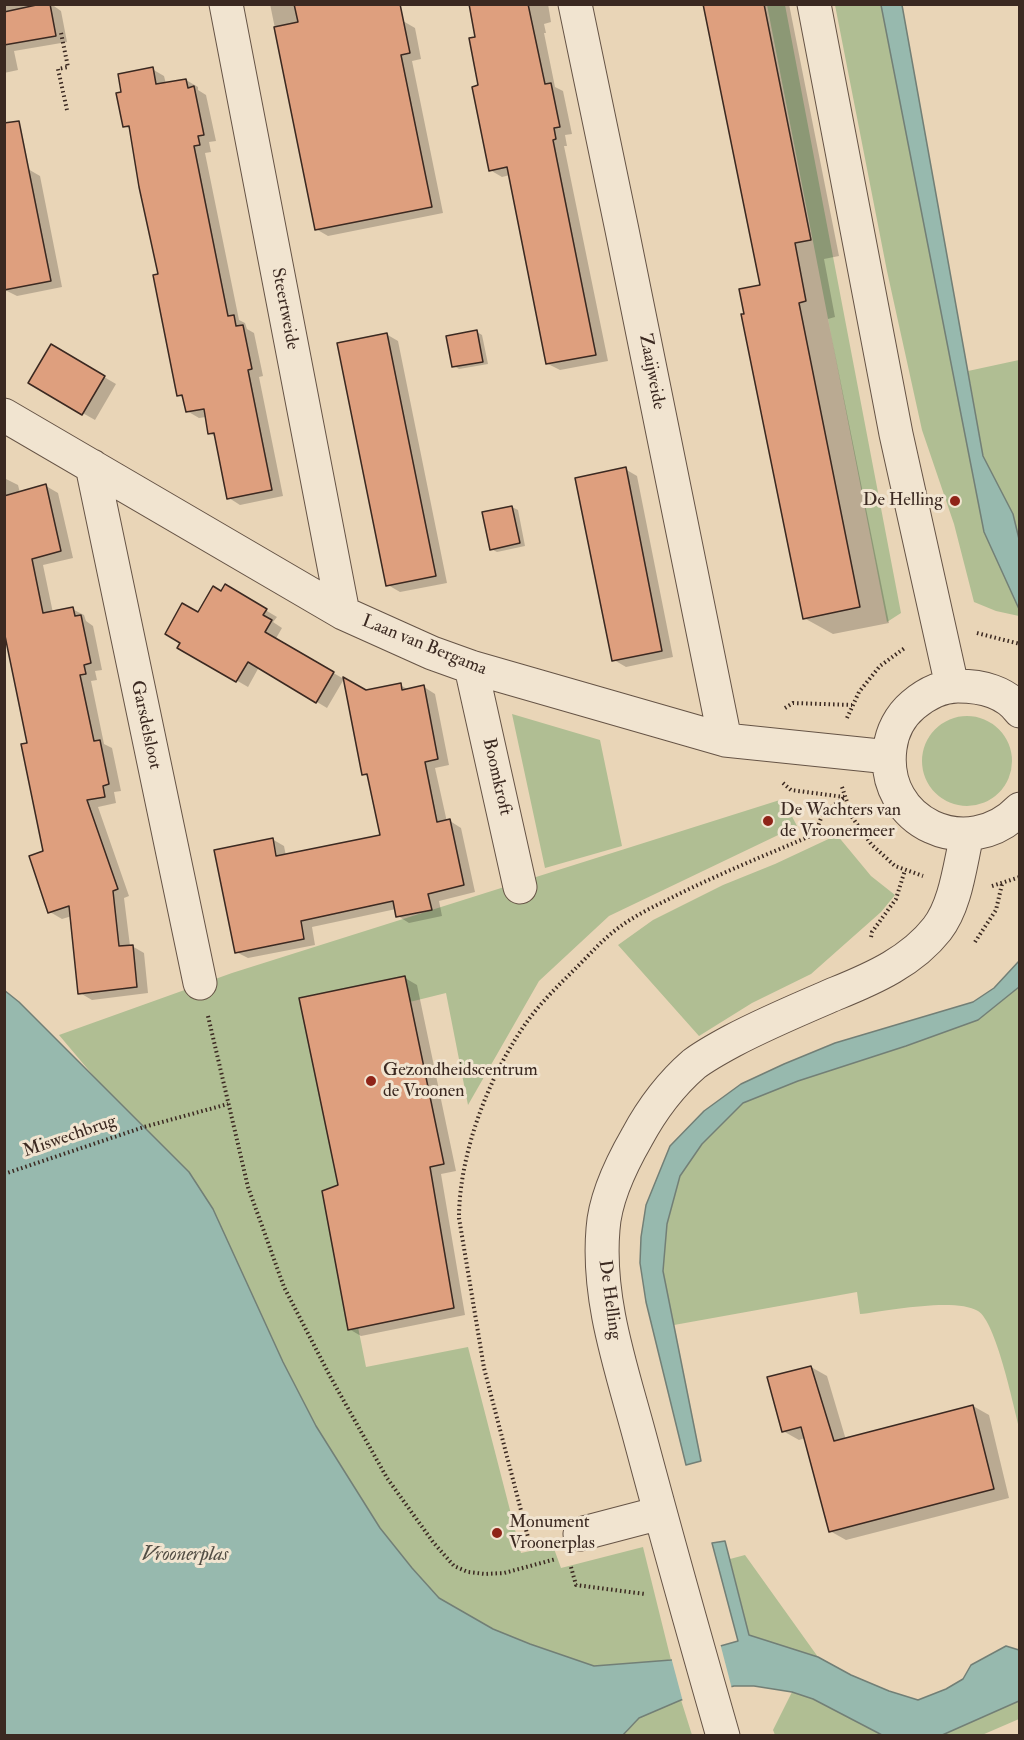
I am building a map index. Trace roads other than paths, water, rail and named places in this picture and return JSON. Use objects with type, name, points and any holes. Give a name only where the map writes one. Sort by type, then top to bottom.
[{"type":"street","name":"Steertweide","points":[[226,4],[343,613]]},
{"type":"street","name":"Zaaijweide","points":[[575,4],[725,741]]},
{"type":"street","points":[[814,4],[896,434],[952,686]]},
{"type":"street","name":"Laan van Bergama","points":[[4,416],[343,613],[432,653],[471,667],[725,741],[889,757]]},
{"type":"street","name":"Garsdelsloot","points":[[92,466],[200,983]]},
{"type":"street","name":"Boomkroft","points":[[471,667],[520,887]]},
{"type":"street","points":[[1020,711],[997,693],[975,686],[952,686],[936,690],[921,698],[897,724],[891,740],[889,757],[891,777],[898,796],[911,813],[927,825],[946,833],[967,835],[983,832],[1011,818],[1020,809]]},
{"type":"street","name":"De Helling","points":[[723,1735],[660,1513],[609,1321],[602,1254],[603,1227],[609,1200],[619,1172],[646,1120],[664,1094],[697,1062],[753,1030],[862,983],[910,956],[922,946],[939,927],[946,915],[967,835]]},
{"type":"street","points":[[570,1542],[660,1513]]},
{"type":"water","points":[[881,5],[902,5],[983,456],[1013,514],[1019,539],[1019,609],[984,532]]},
{"type":"water","points":[[1019,961],[1019,987],[978,1020],[798,1081],[743,1103],[702,1144],[680,1176],[667,1224],[663,1271],[701,1461],[686,1465],[646,1302],[640,1263],[646,1205],[670,1146],[704,1111],[741,1084],[835,1043],[973,1002],[994,988]]},
{"type":"water","name":"Vroonerplas","points":[[4,990],[19,1002],[189,1172],[213,1209],[283,1362],[316,1426],[380,1528],[439,1598],[493,1629],[594,1666],[671,1660],[738,1641],[712,1543],[725,1541],[749,1635],[818,1657],[851,1675],[918,1700],[946,1689],[963,1679],[971,1665],[1006,1646],[1019,1650],[1019,1701],[940,1736],[882,1735],[813,1699],[792,1692],[754,1686],[734,1686],[681,1700],[639,1718],[623,1735],[5,1735]]},
{"type":"place","name":"De Helling","points":[[955,501]]},
{"type":"place","name":"De Wachters van de Vroonermeer","points":[[768,821]]},
{"type":"place","name":"Gezondheidscentrum de Vroonen","points":[[371,1081]]},
{"type":"place","name":"Monument Vroonerplas","points":[[497,1533]]}]
